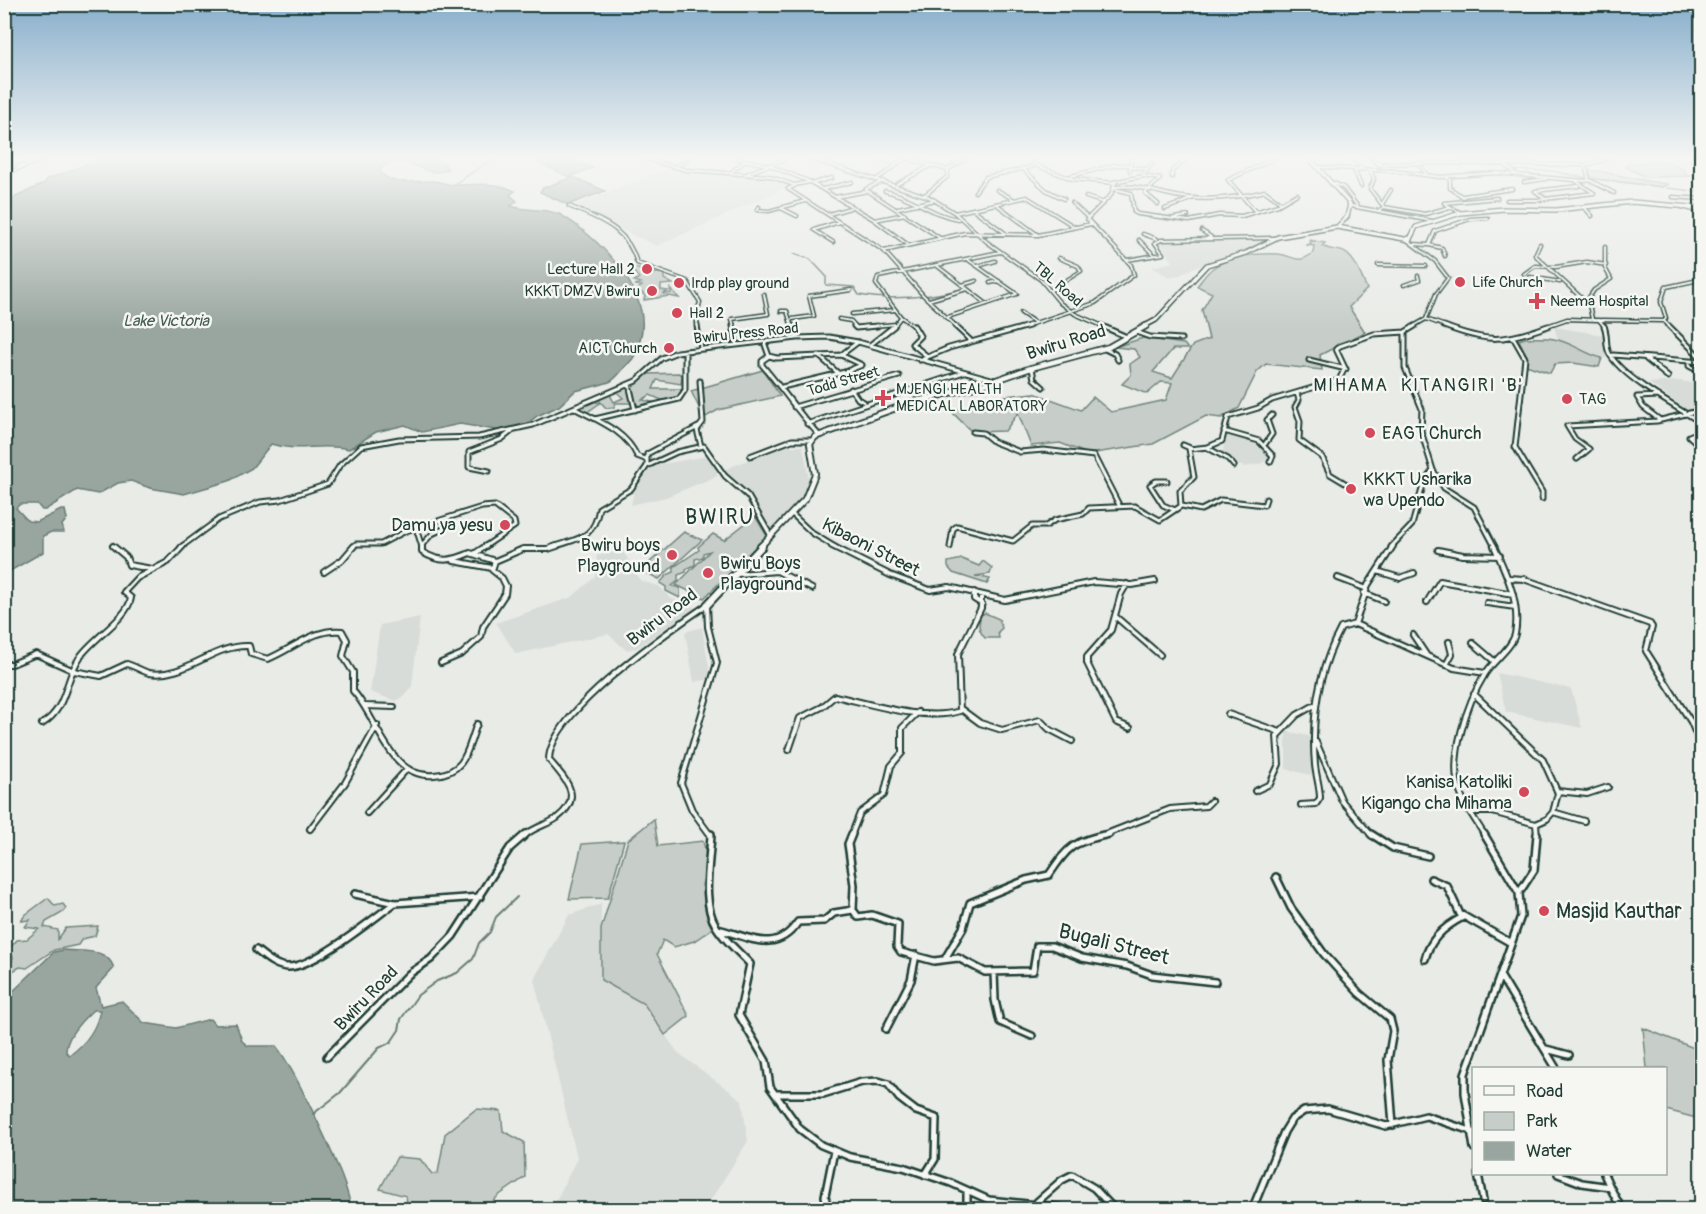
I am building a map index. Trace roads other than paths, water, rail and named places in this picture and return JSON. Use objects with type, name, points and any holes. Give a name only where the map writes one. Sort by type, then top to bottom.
[{"type":"main road","points":[[1337,226],[1347,216]]},
{"type":"main road","points":[[1337,226],[1408,239],[1416,227],[1451,216]]},
{"type":"main road","name":"Bwiru Road","points":[[706,605],[793,514],[814,482],[810,444],[819,435],[913,402],[1104,348],[1156,320],[1207,265],[1246,253],[1274,238],[1337,226]]},
{"type":"street","points":[[590,216],[610,225],[632,245],[637,263],[687,280],[700,302],[696,317],[701,348]]},
{"type":"street","points":[[830,216],[884,251],[928,300],[970,340]]},
{"type":"street","points":[[866,216],[907,244]]},
{"type":"street","points":[[875,220],[897,216]]},
{"type":"street","points":[[908,216],[940,238]]},
{"type":"street","points":[[939,216],[959,219]]},
{"type":"street","points":[[957,216],[959,219]]},
{"type":"street","points":[[981,216],[1006,234]]},
{"type":"street","points":[[1011,216],[1038,236]]},
{"type":"street","points":[[1057,216],[1075,228]]},
{"type":"street","points":[[1150,216],[1189,221],[1216,216]]},
{"type":"street","points":[[1162,218],[1188,216]]},
{"type":"street","points":[[1403,216],[1432,221]]},
{"type":"street","points":[[1464,216],[1470,219]]},
{"type":"street","points":[[920,360],[970,340],[1016,326],[1075,314],[1105,299],[1132,277],[1134,268],[1091,224],[1087,217]]},
{"type":"street","points":[[1429,245],[1434,231],[1470,219],[1488,218]]},
{"type":"street","name":"TBL Road","points":[[959,219],[1051,290],[1075,314],[1127,337]]},
{"type":"street","points":[[833,242],[814,230],[839,222]]},
{"type":"street","points":[[884,251],[907,244],[976,233],[1038,236],[1091,224]]},
{"type":"street","points":[[1202,231],[1211,237],[1204,241]]},
{"type":"street","points":[[1143,234],[1161,240]]},
{"type":"street","points":[[1156,245],[1155,241],[1161,240],[1274,238]]},
{"type":"street","points":[[1408,239],[1442,248],[1445,256]]},
{"type":"street","points":[[1206,448],[1222,441],[1225,421],[1232,415],[1253,410],[1272,400],[1339,380],[1346,369],[1344,359],[1336,350],[1340,346],[1374,334],[1405,332],[1426,319],[1433,300],[1448,275],[1408,239]]},
{"type":"street","points":[[1139,240],[1154,255]]},
{"type":"street","points":[[1540,244],[1534,254],[1561,282],[1587,304],[1592,319]]},
{"type":"street","points":[[1127,260],[1163,253],[1156,245]]},
{"type":"street","points":[[1145,246],[1156,245]]},
{"type":"street","points":[[1587,304],[1594,290],[1611,279],[1603,255],[1605,247]]},
{"type":"street","points":[[927,357],[912,344],[920,336],[918,331],[909,321],[901,317],[875,281],[878,277],[1001,252]]},
{"type":"street","points":[[1051,290],[1061,286],[1081,271],[1080,267],[1059,258]]},
{"type":"street","points":[[948,317],[1017,294],[968,259]]},
{"type":"street","points":[[978,266],[995,261]]},
{"type":"street","points":[[1524,274],[1533,266],[1546,267],[1587,262],[1606,265]]},
{"type":"street","points":[[936,265],[988,305]]},
{"type":"street","points":[[1378,265],[1426,266]]},
{"type":"street","points":[[1404,285],[1419,280],[1418,276]]},
{"type":"street","points":[[1664,321],[1666,318],[1661,302],[1665,289],[1671,285],[1694,281],[1701,276]]},
{"type":"street","points":[[1530,277],[1561,282]]},
{"type":"street","points":[[961,285],[976,281]]},
{"type":"street","points":[[990,283],[999,281]]},
{"type":"street","points":[[928,300],[967,289]]},
{"type":"street","points":[[792,319],[814,316],[809,296],[851,291]]},
{"type":"street","points":[[737,345],[732,319],[768,314],[764,294]]},
{"type":"street","points":[[852,314],[895,309]]},
{"type":"street","points":[[781,311],[788,312],[792,319]]},
{"type":"street","points":[[1021,313],[1035,323]]},
{"type":"street","points":[[869,346],[901,317]]},
{"type":"street","points":[[792,319],[789,322],[797,338]]},
{"type":"street","points":[[839,319],[850,321],[856,328],[897,323]]},
{"type":"street","points":[[1426,319],[1480,340],[1513,337],[1559,320],[1664,321],[1701,359]]},
{"type":"street","points":[[1599,320],[1605,326],[1611,355],[1659,396],[1701,423]]},
{"type":"street","points":[[1136,332],[1150,337],[1181,339]]},
{"type":"street","points":[[1252,1209],[1284,1131],[1295,1115],[1305,1108],[1337,1111],[1385,1126],[1419,1116],[1472,1131],[1465,1074],[1521,916],[1519,893],[1460,795],[1455,772],[1463,723],[1474,694],[1485,673],[1515,636],[1513,594],[1500,556],[1478,511],[1444,488],[1433,470],[1420,431],[1422,409],[1405,368],[1405,332]]},
{"type":"street","name":"Bwiru Press Road","points":[[512,431],[540,423],[629,384],[645,375],[662,358],[701,348],[829,337],[858,342],[996,380]]},
{"type":"street","points":[[1513,337],[1525,358],[1520,375],[1519,420],[1515,447],[1542,492],[1542,499]]},
{"type":"street","points":[[764,342],[769,356]]},
{"type":"street","points":[[841,355],[858,342]]},
{"type":"street","points":[[1104,348],[1115,354],[1118,360]]},
{"type":"street","points":[[595,419],[681,396],[685,390],[686,350]]},
{"type":"street","points":[[769,356],[777,358],[841,355],[862,365],[839,374],[782,387]]},
{"type":"street","points":[[1611,355],[1701,359]]},
{"type":"street","points":[[769,356],[761,363],[776,384],[782,387],[807,424],[819,435]]},
{"type":"street","points":[[819,356],[839,374]]},
{"type":"street","points":[[1644,357],[1668,377]]},
{"type":"street","points":[[1309,360],[1346,369]]},
{"type":"street","points":[[1691,360],[1688,365],[1701,373]]},
{"type":"street","points":[[1031,368],[1034,379],[1043,387]]},
{"type":"street","points":[[807,424],[865,402],[891,398],[965,372]]},
{"type":"street","name":"Todd Street","points":[[794,407],[899,376]]},
{"type":"street","points":[[647,466],[645,459],[647,454],[698,428],[703,422],[700,381]]},
{"type":"street","points":[[629,384],[635,410]]},
{"type":"street","points":[[851,389],[858,399],[865,402]]},
{"type":"street","points":[[1297,393],[1299,400],[1294,407],[1300,421],[1299,440],[1322,457],[1330,474],[1345,483]]},
{"type":"street","points":[[1659,396],[1637,397],[1643,407],[1661,420]]},
{"type":"street","points":[[574,408],[603,422],[630,441],[637,456],[645,459]]},
{"type":"street","points":[[1577,459],[1589,449],[1575,439],[1568,426],[1661,420],[1701,410]]},
{"type":"street","points":[[1265,444],[1272,434],[1267,420],[1272,415]]},
{"type":"street","points":[[698,428],[701,446],[728,480],[748,496],[772,537]]},
{"type":"street","points":[[489,471],[469,467],[469,452],[502,439],[512,431]]},
{"type":"street","points":[[42,724],[57,714],[68,694],[80,657],[103,631],[128,611],[131,598],[124,595],[124,591],[137,578],[172,559],[181,547],[219,519],[260,502],[280,500],[326,485],[348,456],[361,446],[399,439],[467,438],[512,431]]},
{"type":"street","points":[[1224,431],[1240,434],[1265,444],[1273,456],[1270,462]]},
{"type":"street","points":[[1701,431],[1689,436],[1701,448]]},
{"type":"street","points":[[973,432],[983,433],[994,442],[1020,452],[1044,450],[1094,456],[1119,505]]},
{"type":"street","points":[[750,456],[792,440],[812,440]]},
{"type":"street","points":[[1184,445],[1190,448],[1206,448],[1221,454],[1234,466]]},
{"type":"street","points":[[452,561],[464,554],[474,554],[495,561],[523,549],[548,549],[587,535],[596,525],[599,508],[632,489],[647,466],[665,457],[701,446]]},
{"type":"street","points":[[1182,506],[1180,491],[1195,475],[1189,459],[1190,448]]},
{"type":"street","points":[[1355,624],[1365,591],[1389,550],[1414,522],[1419,508],[1422,483],[1433,470]]},
{"type":"street","points":[[1167,481],[1156,481],[1150,485],[1163,505],[1176,510]]},
{"type":"street","points":[[950,547],[953,529],[957,526],[1013,541],[1032,526],[1044,527],[1055,520],[1080,515],[1089,508],[1119,505],[1135,507],[1160,520],[1182,506],[1201,510],[1221,500],[1264,505],[1266,500]]},
{"type":"street","points":[[324,572],[342,560],[354,545],[381,543],[416,528],[482,507],[495,506],[514,521],[515,526],[474,554]]},
{"type":"street","name":"Kibaoni Street","points":[[793,514],[818,537],[897,578],[930,590],[949,587],[1005,600],[1094,582],[1114,581],[1127,585],[1155,581]]},
{"type":"street","points":[[416,528],[422,552],[428,556],[492,568],[507,582],[501,604],[490,613],[481,630],[481,637],[462,654],[441,663]]},
{"type":"street","points":[[422,545],[432,534],[443,529]]},
{"type":"street","points":[[113,546],[126,557],[129,565],[152,569]]},
{"type":"street","points":[[1438,550],[1463,555],[1500,556]]},
{"type":"street","points":[[492,568],[495,561]]},
{"type":"street","points":[[734,574],[777,571],[812,590]]},
{"type":"street","points":[[1377,571],[1400,578],[1414,573]]},
{"type":"street","points":[[1338,578],[1384,601]]},
{"type":"street","points":[[1509,578],[1524,579],[1650,624],[1652,627],[1646,651],[1688,716],[1701,749]]},
{"type":"street","points":[[1427,602],[1440,580],[1513,594]]},
{"type":"street","points":[[1127,585],[1121,594],[1116,617],[1108,635],[1087,657],[1087,663],[1116,722],[1130,728]]},
{"type":"street","points":[[974,592],[974,599],[982,604]]},
{"type":"street","points":[[981,595],[982,604],[958,654],[962,709],[981,724],[993,729],[1017,728],[1028,722],[1040,720],[1049,729],[1072,741]]},
{"type":"street","points":[[1487,603],[1515,607]]},
{"type":"street","points":[[706,605],[708,627],[717,663],[681,783],[692,810],[711,834],[710,868],[706,887],[718,929],[750,963],[739,1015],[766,1061],[769,1085],[803,1133],[834,1151],[903,1167],[989,1200],[1083,1209]]},
{"type":"street","name":"Bwiru Road","points":[[327,1057],[409,974],[442,949],[481,896],[510,848],[531,830],[557,818],[570,802],[570,785],[549,757],[550,745],[569,718],[640,651],[706,605]]},
{"type":"street","points":[[1116,617],[1137,633],[1147,648],[1160,655]]},
{"type":"street","points":[[1301,805],[1316,804],[1320,798],[1315,770],[1314,706],[1319,683],[1339,631],[1344,626],[1355,624],[1446,665],[1485,673]]},
{"type":"street","points":[[4,664],[12,664],[36,654],[74,671],[104,676],[127,664],[149,673],[169,672],[194,665],[230,645],[249,646],[251,654],[268,659],[319,634],[336,629],[346,635],[344,659],[353,672],[353,691],[363,699],[387,744],[406,770],[427,777],[458,767],[465,762],[477,724]]},
{"type":"street","points":[[1413,635],[1428,656]]},
{"type":"street","points":[[1446,665],[1452,654],[1449,642]]},
{"type":"street","points":[[1473,643],[1494,661]]},
{"type":"street","points":[[1471,812],[1492,812],[1536,824],[1553,813],[1557,790],[1543,760],[1474,694]]},
{"type":"street","points":[[789,750],[800,718],[822,707],[835,696],[878,707],[952,714],[962,709]]},
{"type":"street","points":[[365,706],[394,707]]},
{"type":"street","points":[[1255,791],[1271,782],[1279,764],[1276,740],[1280,732],[1314,706]]},
{"type":"street","points":[[886,1029],[911,980],[916,955],[898,949],[898,924],[872,915],[858,917],[853,910],[854,885],[848,844],[860,813],[884,795],[891,766],[902,753],[902,728],[919,711]]},
{"type":"street","points":[[1228,714],[1280,732]]},
{"type":"street","points":[[310,829],[345,783],[378,724]]},
{"type":"street","points":[[1315,739],[1340,801],[1357,820],[1376,839],[1390,847],[1428,856]]},
{"type":"street","points":[[367,813],[406,770]]},
{"type":"street","points":[[1557,790],[1587,794],[1608,787]]},
{"type":"street","points":[[946,958],[963,928],[967,907],[970,903],[1026,880],[1049,875],[1063,852],[1083,839],[1114,833],[1160,813],[1198,805],[1206,806],[1211,801]]},
{"type":"street","points":[[1553,813],[1584,821]]},
{"type":"street","points":[[1519,893],[1530,882],[1533,873],[1538,845],[1536,824]]},
{"type":"street","points":[[1276,877],[1286,900],[1313,940],[1357,991],[1383,1011],[1391,1021],[1393,1026],[1388,1058],[1393,1125]]},
{"type":"street","points":[[1431,879],[1446,884],[1457,911],[1463,917],[1511,943]]},
{"type":"street","points":[[355,894],[381,902],[395,903],[481,896]]},
{"type":"street","points":[[256,950],[280,965],[300,965],[336,944],[395,903]]},
{"type":"street","points":[[718,929],[752,941],[775,941],[789,934],[798,922],[824,921],[834,913],[853,910]]},
{"type":"street","points":[[1425,959],[1428,947],[1441,932],[1463,917]]},
{"type":"street","name":"Bugali Street","points":[[916,955],[934,961],[958,958],[981,971],[1033,971],[1037,946],[1047,945],[1082,958],[1127,966],[1152,975],[1215,982]]},
{"type":"street","points":[[994,972],[995,1000],[1000,1022],[1032,1036]]},
{"type":"street","points":[[1500,976],[1555,1067]]},
{"type":"street","points":[[1545,1049],[1569,1055]]},
{"type":"street","points":[[776,1095],[792,1092],[823,1094],[862,1080],[885,1083],[912,1109],[935,1117],[935,1159],[925,1175]]},
{"type":"street","points":[[828,1209],[826,1188],[834,1151]]},
{"type":"street","points":[[1036,1203],[1062,1180],[1072,1175],[1094,1188],[1115,1209]]},
{"type":"street","points":[[1478,1175],[1483,1200]]},
{"type":"street","points":[[1563,1175],[1588,1184],[1610,1187]]},
{"type":"street","points":[[1605,1175],[1622,1209]]},
{"type":"street","points":[[967,1191],[967,1209]]},
{"type":"water","name":"Lake Victoria","points":[[5,216],[562,216],[591,237],[606,252],[631,285],[639,303],[642,322],[640,340],[635,356],[617,377],[612,381],[575,391],[559,406],[537,416],[523,427],[502,431],[460,424],[422,432],[405,425],[376,432],[349,449],[338,447],[291,448],[271,444],[252,468],[229,481],[184,494],[150,488],[131,481],[118,483],[98,494],[77,490],[45,510],[37,504],[20,504],[16,508],[28,521],[37,522],[61,510],[65,510],[67,519],[62,525],[64,532],[51,532],[43,536],[43,552],[5,574]]},
{"type":"water","points":[[64,950],[93,952],[111,961],[114,968],[96,988],[101,1006],[122,1001],[144,1023],[176,1028],[210,1019],[215,1025],[236,1024],[242,1041],[248,1046],[276,1046],[320,1126],[341,1175],[351,1209],[5,1209],[5,999],[54,952]],"holes":[[[93,1010],[100,1010],[90,1035],[70,1055],[66,1052],[67,1046],[75,1029]]]},
{"type":"waterway","points":[[794,254],[810,259],[826,276],[826,285],[854,287],[859,295],[885,298],[911,297],[963,289]]},
{"type":"waterway","points":[[313,1114],[340,1093],[379,1048],[391,1042],[399,1030],[401,1019],[418,995],[437,981],[457,973],[473,959],[479,943],[490,932],[496,917],[517,897]]},
{"type":"place","name":"Lecture Hall 2","points":[[647,269]]},
{"type":"place","name":"Life Church","points":[[1460,282]]},
{"type":"place","name":"Irdp play ground","points":[[679,283]]},
{"type":"place","name":"KKKT DMZV Bwiru","points":[[652,291]]},
{"type":"place","name":"Neema Hospital","points":[[1537,301]]},
{"type":"place","name":"Hall 2","points":[[677,313]]},
{"type":"place","name":"AICT Church","points":[[669,348]]},
{"type":"place","name":"MJENGI HEALTH MEDICAL LABORATORY","points":[[883,398]]},
{"type":"place","name":"TAG","points":[[1567,399]]},
{"type":"place","name":"EAGT Church","points":[[1370,433]]},
{"type":"place","name":"KKKT Usharika wa Upendo","points":[[1351,489]]},
{"type":"place","name":"Damu ya yesu","points":[[505,525]]},
{"type":"place","name":"Bwiru boys Playground","points":[[672,555]]},
{"type":"place","name":"Bwiru Boys Playground","points":[[708,573]]},
{"type":"place","name":"Kanisa Katoliki Kigango cha Mihama","points":[[1524,792]]},
{"type":"place","name":"Masjid Kauthar","points":[[1544,911]]},
{"type":"district","name":"MIHAMA","points":[[1351,385]]},
{"type":"district","name":"KITANGIRI 'B'","points":[[1462,385]]},
{"type":"district","name":"BWIRU","points":[[720,517]]}]
